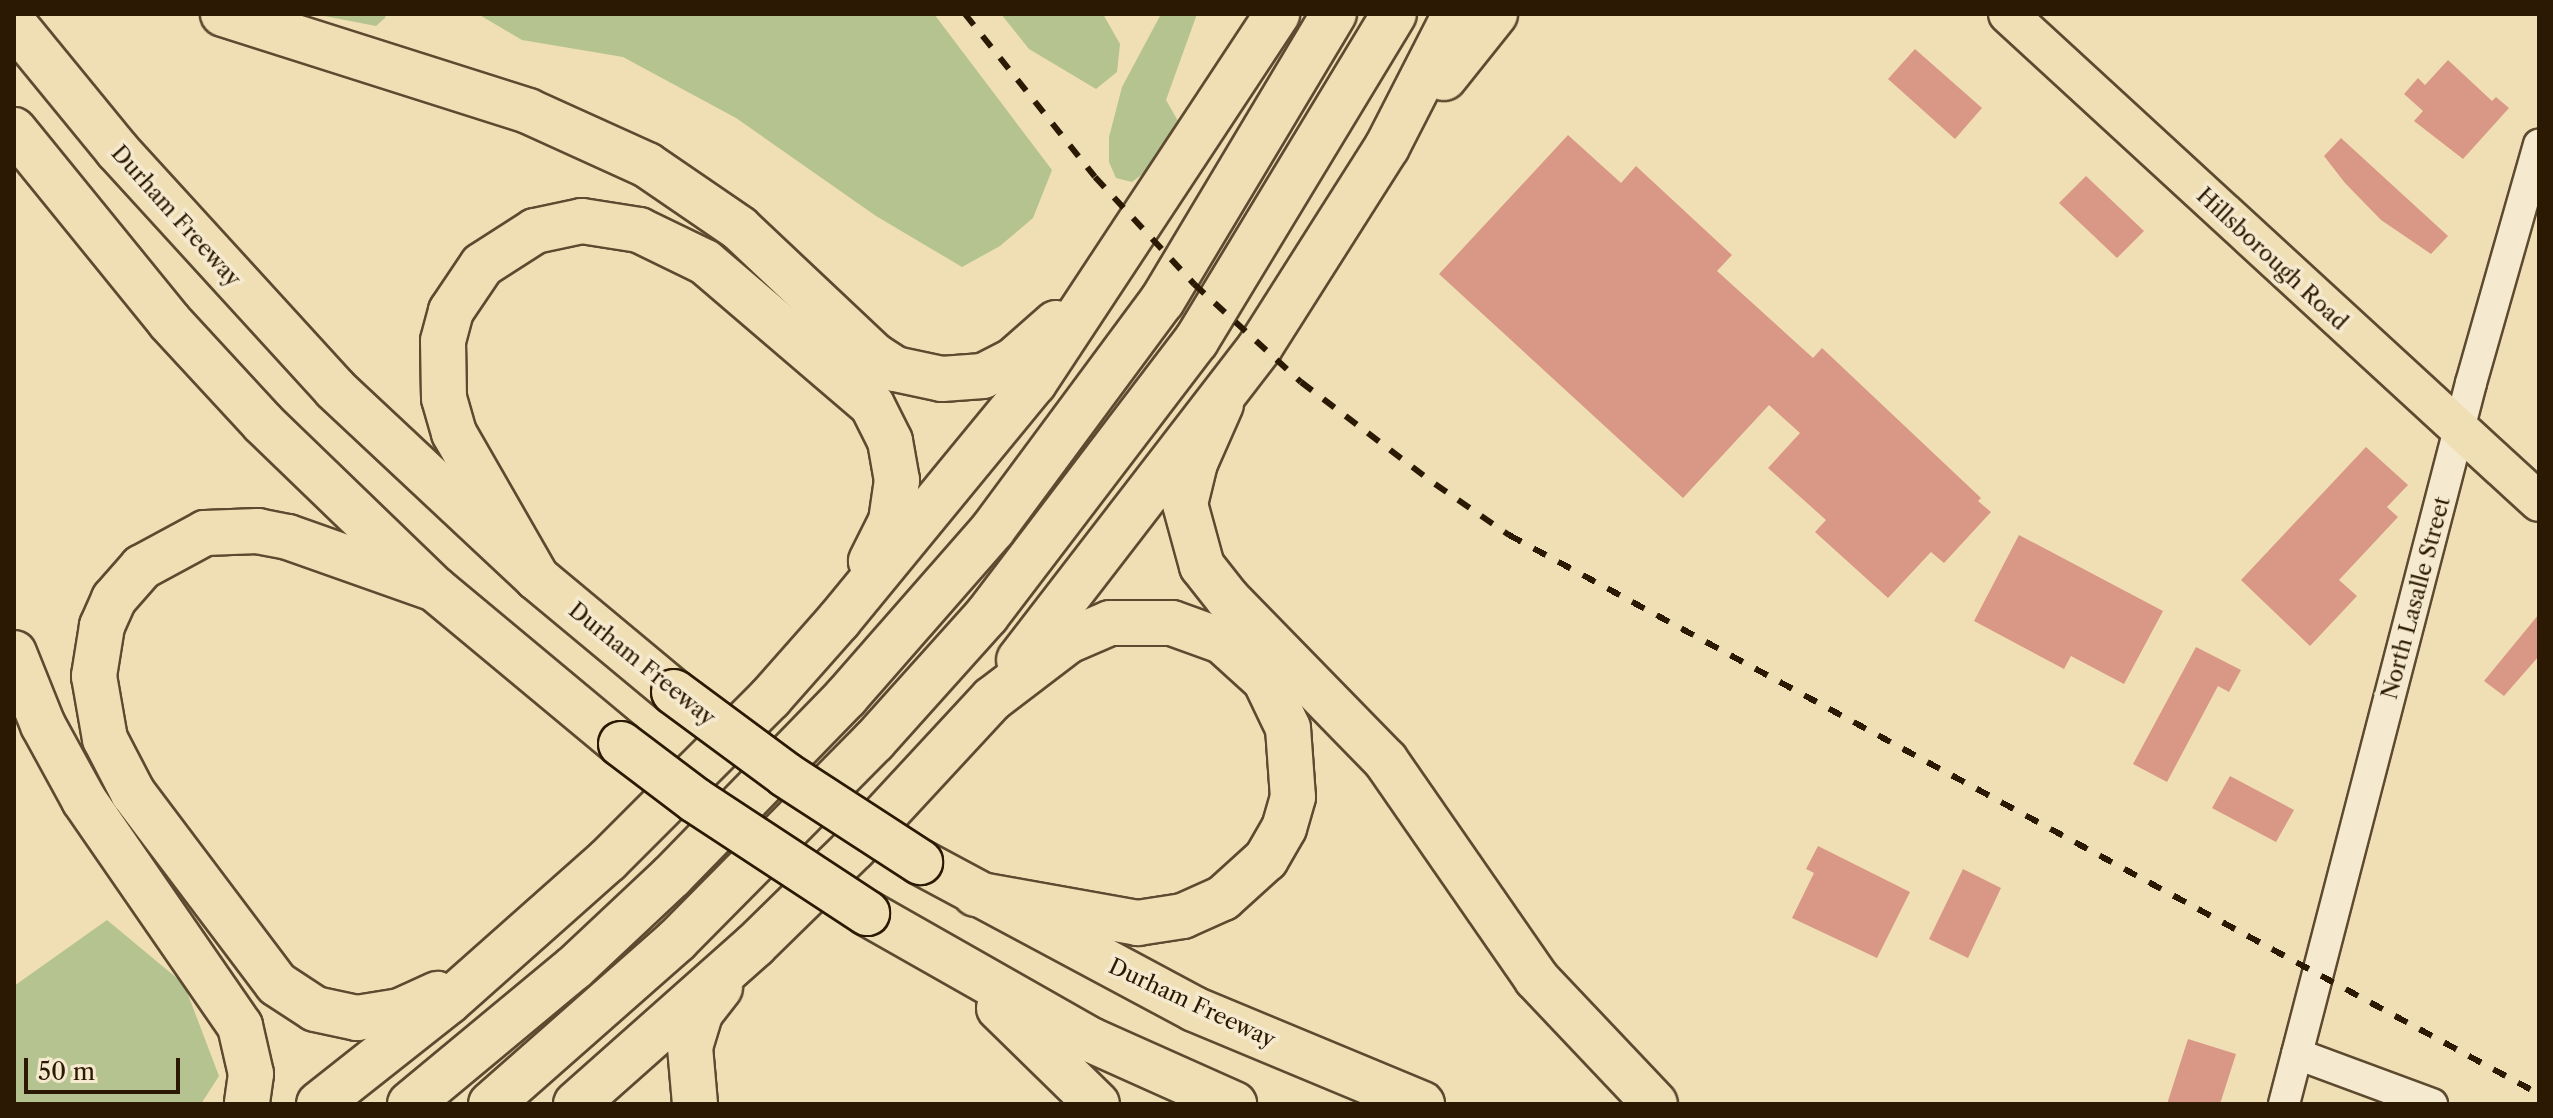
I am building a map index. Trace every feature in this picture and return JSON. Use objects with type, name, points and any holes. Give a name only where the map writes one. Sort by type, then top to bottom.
[{"type":"highway","points":[[223,14],[528,111],[647,165],[739,228],[875,356],[921,377],[968,379],[1014,360],[1039,340],[1124,251]]},
{"type":"highway","points":[[1235,78],[1261,14]]},
{"type":"highway","points":[[319,1104],[476,976],[608,860],[770,698],[839,620],[1005,421],[1124,251],[1277,14]]},
{"type":"highway","points":[[410,1104],[574,968],[672,876],[846,697],[993,529],[1162,301],[1334,14]]},
{"type":"highway","points":[[491,1104],[677,940],[874,741],[987,615],[1196,341],[1394,14]]},
{"type":"highway","points":[[576,1104],[755,945],[854,848],[992,699],[1221,404],[1387,147],[1455,14]]},
{"type":"highway","points":[[1387,147],[1495,14]]},
{"type":"highway","name":"Durham Freeway","points":[[14,24],[117,150],[262,312],[394,448],[537,578],[674,692],[786,775],[920,862],[976,894],[1194,1009],[1422,1104]]},
{"type":"highway","points":[[14,130],[179,332],[263,423],[435,589],[621,744],[743,833],[951,964],[1091,1040],[1234,1104]]},
{"type":"highway","points":[[537,578],[454,433],[444,398],[443,341],[461,293],[497,252],[558,224],[607,222],[665,239],[705,262],[858,391],[881,418],[895,460],[896,498],[883,540],[839,620]]},
{"type":"highway","points":[[1221,404],[1195,463],[1185,504],[1202,566],[1228,599],[1386,761],[1536,978],[1655,1104]]},
{"type":"highway","points":[[435,589],[288,537],[231,530],[183,541],[142,567],[114,599],[96,650],[98,711],[133,793],[260,965],[296,999],[340,1016],[377,1017],[476,976]]},
{"type":"highway","points":[[976,894],[1138,923],[1204,909],[1239,887],[1266,859],[1284,828],[1295,780],[1288,728],[1275,695],[1253,665],[1206,632],[1154,621],[1110,623],[1068,641],[992,699]]},
{"type":"highway","points":[[14,653],[43,725],[84,800],[240,1026],[251,1074],[247,1104]]},
{"type":"highway","points":[[695,1104],[688,1068],[694,1027],[755,945]]},
{"type":"highway","points":[[951,964],[1097,1104]]},
{"type":"main road","name":"Hillsborough Road","points":[[2008,14],[2459,433],[2539,502]]},
{"type":"street","name":"North Lasalle Street","points":[[2284,1104],[2459,433],[2539,144]]},
{"type":"street","points":[[2297,1054],[2432,1104]]},
{"type":"green space","points":[[314,14],[381,14],[386,17],[376,26]]},
{"type":"green space","points":[[478,14],[934,14],[1052,170],[1033,218],[1000,246],[962,267],[876,216],[736,118],[623,57],[522,40]]},
{"type":"green space","points":[[1001,14],[1103,14],[1120,44],[1117,72],[1096,89],[1029,49]]},
{"type":"green space","points":[[1161,14],[1197,14],[1166,100],[1178,121],[1156,164],[1132,182],[1116,178],[1109,162],[1109,137],[1122,87]]},
{"type":"green space","points":[[107,920],[184,984],[219,1076],[201,1104],[14,1104],[14,986]]},
{"type":"building","points":[[1915,49],[1982,108],[1955,139],[1888,79]]},
{"type":"building","points":[[2448,60],[2492,101],[2496,97],[2509,108],[2463,159],[2414,121],[2423,111],[2404,94],[2418,78],[2425,85]]},
{"type":"building","points":[[1568,135],[1621,183],[1636,166],[1732,255],[1717,271],[1813,358],[1822,348],[1981,498],[1978,501],[1991,512],[1944,563],[1931,552],[1888,598],[1815,532],[1826,520],[1768,468],[1800,433],[1769,405],[1683,498],[1439,274]]},
{"type":"building","points":[[2341,138],[2448,236],[2431,254],[2381,220],[2324,156]]},
{"type":"building","points":[[2086,176],[2144,231],[2117,258],[2059,203]]},
{"type":"building","points":[[2366,447],[2408,485],[2387,507],[2398,517],[2339,580],[2357,596],[2310,646],[2241,580]]},
{"type":"building","points":[[2019,535],[2163,611],[2124,684],[2071,656],[2064,669],[1974,621]]},
{"type":"building","points":[[2539,614],[2539,656],[2504,696],[2484,681]]},
{"type":"building","points":[[2196,647],[2241,670],[2229,692],[2218,686],[2167,782],[2133,764]]},
{"type":"building","points":[[2230,776],[2294,810],[2276,842],[2212,808]]},
{"type":"building","points":[[1818,846],[1910,892],[1877,958],[1792,918],[1814,873],[1806,869]]},
{"type":"building","points":[[1963,869],[2001,888],[1968,958],[1929,939]]},
{"type":"building","points":[[2188,1039],[2236,1054],[2220,1104],[2167,1104]]},
{"type":"railway","points":[[965,14],[1095,177],[1194,284],[1301,382],[1435,484],[1509,535],[2539,1094]]}]
